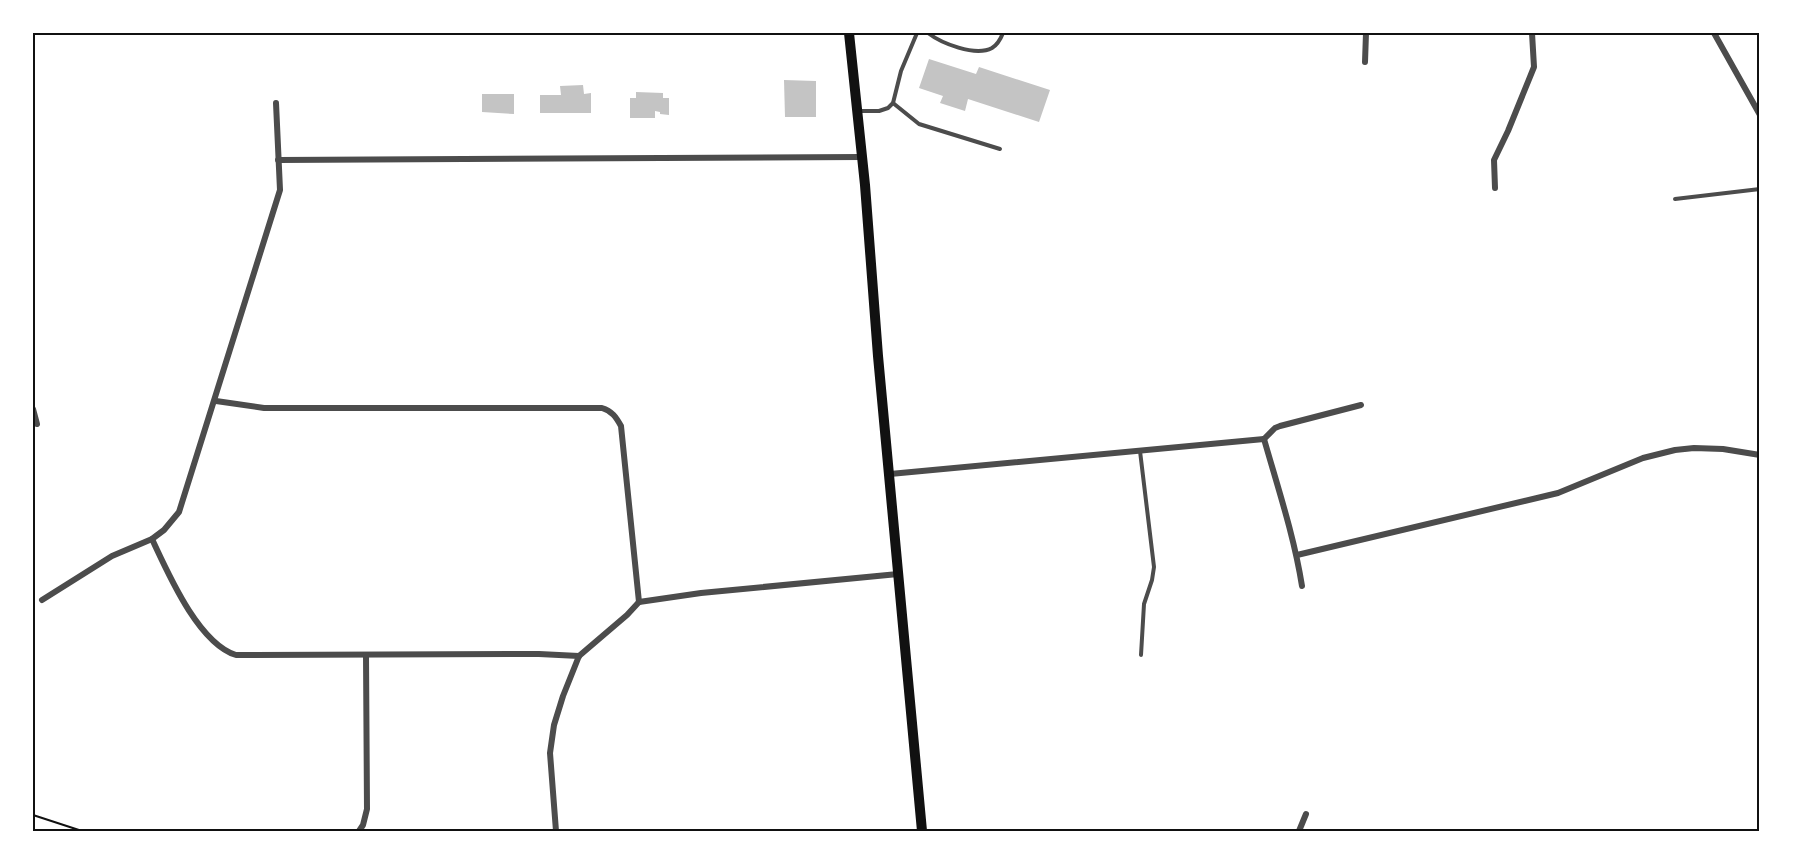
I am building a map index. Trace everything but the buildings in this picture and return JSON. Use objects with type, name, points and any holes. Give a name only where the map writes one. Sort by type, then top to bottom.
[{"type":"main road","points":[[849,33],[858,111],[922,831]]},
{"type":"street","points":[[1365,62],[1366,33]]},
{"type":"street","points":[[1495,188],[1494,160],[1534,68],[1532,33]]},
{"type":"street","points":[[1714,33],[1760,115]]},
{"type":"street","points":[[42,600],[112,556],[153,539],[179,512],[216,401],[280,190],[276,103]]},
{"type":"street","points":[[278,160],[862,156]]},
{"type":"street","points":[[216,401],[264,408],[546,406],[608,410],[615,415],[621,426],[639,602]]},
{"type":"street","points":[[890,474],[1264,439],[1280,426],[1361,405]]},
{"type":"street","points":[[33,410],[37,424]]},
{"type":"street","points":[[1264,439],[1297,555],[1302,586]]},
{"type":"street","points":[[1297,555],[1558,493],[1643,458],[1675,450],[1723,449],[1760,455]]},
{"type":"street","points":[[153,539],[179,594],[211,639],[226,652],[241,655],[539,654],[579,656]]},
{"type":"street","points":[[556,831],[550,763],[551,738],[562,696],[579,656],[639,602],[701,592],[898,574]]},
{"type":"street","points":[[359,831],[367,809],[366,655]]},
{"type":"street","points":[[1299,831],[1306,814]]},
{"type":"lane","points":[[858,111],[879,111],[888,108],[893,102],[901,71],[917,33]]},
{"type":"lane","points":[[928,33],[939,40],[964,49],[976,50],[991,48],[1000,41],[1003,33]]},
{"type":"lane","points":[[893,102],[919,124],[1000,149]]},
{"type":"lane","points":[[1675,199],[1760,189]]},
{"type":"lane","points":[[1140,450],[1154,567],[1144,604],[1141,655]]},
{"type":"path","points":[[33,815],[82,831]]}]
